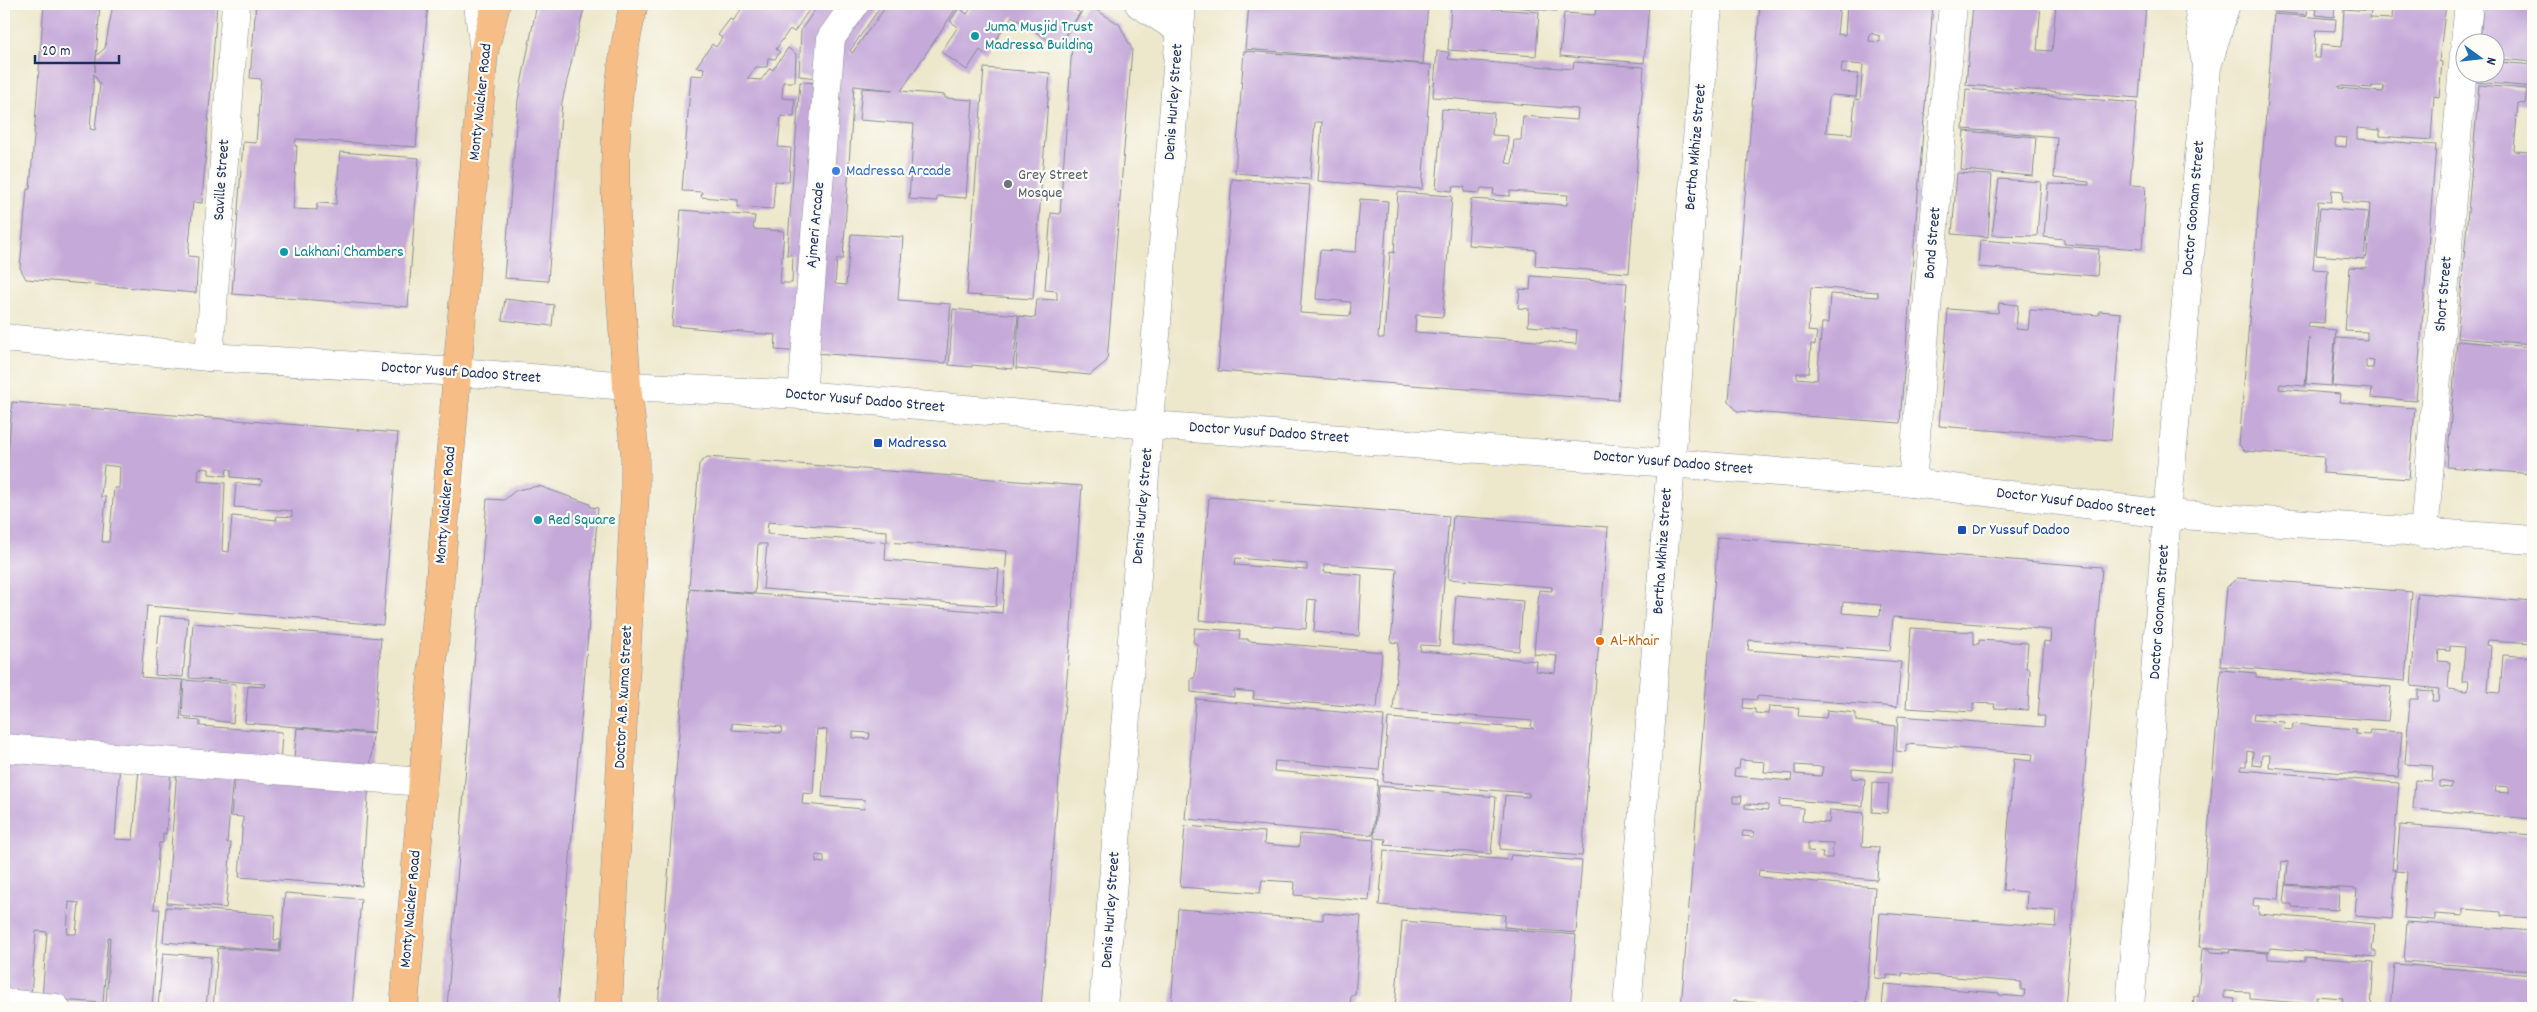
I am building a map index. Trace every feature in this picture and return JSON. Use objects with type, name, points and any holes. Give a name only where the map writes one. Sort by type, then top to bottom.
[{"type":"main road","name":"Monty Naicker Road","points":[[404,1008],[484,52],[496,4]]},
{"type":"main road","name":"Doctor A.B. Xuma Street","points":[[608,1008],[635,492],[635,453],[627,386],[615,169],[617,101],[624,43],[634,4]]},
{"type":"street","name":"Saville Street","points":[[209,357],[236,4]]},
{"type":"street","points":[[478,4],[484,52]]},
{"type":"street","name":"Ajmeri Arcade","points":[[802,395],[831,38],[855,4]]},
{"type":"street","points":[[1139,4],[1181,17]]},
{"type":"street","name":"Bertha Mkhize Street","points":[[1627,1008],[1708,4]]},
{"type":"street","name":"Bond Street","points":[[1912,483],[1953,4]]},
{"type":"street","points":[[2198,4],[2207,66]]},
{"type":"street","points":[[2207,66],[2226,4]]},
{"type":"street","points":[[2467,32],[2469,4]]},
{"type":"street","name":"Denis Hurley Street","points":[[1103,1008],[1181,17]]},
{"type":"street","name":"Doctor Goonam Street","points":[[2130,1008],[2167,514],[2207,66]]},
{"type":"street","name":"Short Street","points":[[2424,534],[2462,82]]},
{"type":"street","name":"Doctor Yusuf Dadoo Street","points":[[4,338],[209,357],[458,372],[627,386],[802,395],[1150,425],[1670,462],[1912,483],[2167,514],[2424,534],[2533,540]]},
{"type":"street","points":[[4,748],[422,782]]},
{"type":"street","points":[[4,1004],[56,1008]]},
{"type":"building","points":[[44,4],[100,4],[96,56],[105,48],[113,4],[217,4],[202,203],[193,202],[188,256],[198,257],[196,293],[26,279],[20,268],[27,189],[30,189]],"holes":[[[94,74],[100,84],[95,130],[90,129]]]},
{"type":"building","points":[[256,4],[428,4],[416,147],[296,139],[295,146],[297,146],[293,209],[317,210],[317,203],[336,204],[340,152],[419,158],[408,307],[232,294],[243,142],[256,143],[261,79],[250,78]]},
{"type":"building","points":[[537,4],[585,4],[562,102],[548,281],[504,278],[518,100]]},
{"type":"building","points":[[745,4],[813,4],[794,32],[790,29],[776,49],[780,52],[775,59],[768,58],[767,67],[756,67],[747,79],[761,80],[770,68],[773,70],[788,48],[796,54],[795,82],[783,82],[782,98],[795,99],[794,117],[781,116],[778,147],[791,148],[789,182],[775,181],[773,209],[738,207],[738,200],[701,197],[702,192],[682,191],[691,75],[703,76],[704,68],[696,67],[712,44],[716,47],[722,38],[718,35],[730,19],[733,21]]},
{"type":"building","points":[[819,4],[846,4],[819,78],[799,76],[801,30]]},
{"type":"building","points":[[857,4],[882,4],[850,51],[852,53],[888,4],[959,4],[901,91],[973,100],[966,198],[937,196],[937,201],[909,199],[914,124],[859,120],[862,88],[893,90],[854,86],[843,259],[837,259],[835,284],[846,285],[851,234],[903,237],[898,300],[951,304],[946,363],[775,350],[776,335],[672,326],[681,210],[755,216],[753,229],[784,231],[780,283],[792,283],[793,255],[787,255],[800,82],[819,83],[829,78]]},
{"type":"building","name":"Juma Musjid Trust Madressa Building","points":[[974,4],[1067,4],[1080,13],[1057,46],[1012,16],[986,55],[980,50],[967,70],[941,52],[958,27],[950,21],[959,8],[967,14]]},
{"type":"building","points":[[1087,4],[1119,24],[1132,49],[1107,361],[1090,375],[1016,368],[1019,316],[1035,318],[1037,299],[1057,300],[1057,291],[1045,290],[1051,213],[1060,214],[1072,46],[1063,40]]},
{"type":"building","points":[[1249,4],[1428,4],[1423,64],[1245,49]]},
{"type":"building","points":[[1476,4],[1558,4],[1557,11]]},
{"type":"building","points":[[1590,4],[1649,4],[1644,63],[1560,56],[1564,13],[1595,15],[1596,6]]},
{"type":"building","points":[[1760,4],[1840,4],[1837,34],[1845,35],[1847,4],[1933,4],[1900,423],[1737,411],[1729,401]],"holes":[[[1870,33],[1880,36],[1880,42],[1869,41]],[[1842,63],[1863,65],[1860,100],[1855,99],[1852,134],[1826,132],[1829,97],[1832,95],[1856,97],[1858,74],[1841,73]],[[1811,287],[1878,292],[1878,297],[1830,294],[1828,323],[1822,323],[1817,380],[1797,378],[1797,373],[1809,373],[1811,344],[1815,345],[1817,332],[1808,331]]]},
{"type":"building","points":[[1973,4],[2041,4],[2037,50],[2052,51],[2056,4],[2146,4],[2139,98],[1966,85]]},
{"type":"building","points":[[2274,4],[2335,4],[2334,17],[2316,15],[2317,8],[2308,7],[2307,15],[2273,12]]},
{"type":"building","points":[[2393,4],[2446,4],[2439,61],[2442,62],[2439,97],[2434,96],[2431,140],[2380,136],[2380,130],[2357,128],[2357,139],[2436,145],[2416,401],[2371,397],[2372,389],[2332,386],[2336,338],[2367,340],[2367,332],[2345,331],[2350,267],[2366,268],[2370,204],[2342,202],[2343,191],[2332,190],[2331,202],[2318,201],[2313,269],[2328,270],[2324,323],[2308,322],[2307,327],[2336,330],[2331,386],[2306,384],[2309,338],[2305,386],[2280,384],[2279,389],[2340,394],[2339,402],[2415,408],[2409,479],[2323,473],[2324,457],[2245,451],[2239,445],[2274,14],[2336,19],[2335,31],[2316,30],[2314,58],[2320,58],[2321,44],[2342,46],[2344,9],[2371,11],[2370,18],[2392,19]],"holes":[[[2339,86],[2372,88],[2372,86],[2384,86],[2383,92],[2338,88]],[[2336,137],[2347,138],[2346,147],[2335,146]],[[2366,360],[2374,361],[2373,368],[2366,368]]]},
{"type":"building","points":[[2483,4],[2533,4],[2533,62],[2504,59],[2504,32],[2481,32]]},
{"type":"building","points":[[1451,6],[1539,12],[1536,56],[1448,50]]},
{"type":"building","points":[[1244,51],[1431,65],[1422,189],[1318,181],[1322,122],[1315,122],[1310,179],[1235,173]]},
{"type":"building","points":[[1437,51],[1449,52],[1448,59],[1573,69],[1574,62],[1644,67],[1629,273],[1535,266],[1536,250],[1468,245],[1471,199],[1567,205],[1568,195],[1510,191],[1510,196],[1493,195],[1494,189],[1481,188],[1480,193],[1464,192],[1465,187],[1453,186],[1452,191],[1436,189],[1442,109],[1494,113],[1492,135],[1508,136],[1506,163],[1512,164],[1514,140],[1521,140],[1523,116],[1577,120],[1578,109],[1433,97]]},
{"type":"building","points":[[2504,62],[2533,65],[2533,87],[2476,82],[2504,82]]},
{"type":"building","name":"Grey Street Mosque","points":[[984,68],[1050,73],[1033,299],[967,295]]},
{"type":"building","points":[[2479,85],[2527,89],[2525,104],[2518,103],[2514,151],[2533,152],[2533,344],[2457,338]]},
{"type":"building","points":[[1966,89],[2137,103],[2130,185],[2146,186],[2142,249],[2064,244],[2064,239],[2044,237],[2048,184],[2089,185],[2089,182],[2054,178],[2057,137],[1963,129]]},
{"type":"building","points":[[1964,131],[2036,137],[2033,176],[1961,170]]},
{"type":"building","points":[[1957,173],[1992,175],[1988,237],[1952,234]]},
{"type":"building","points":[[1232,179],[1310,185],[1300,313],[1350,316],[1351,302],[1316,299],[1320,250],[1356,252],[1360,199],[1388,201],[1378,338],[1384,338],[1390,252],[1394,253],[1398,192],[1452,196],[1443,317],[1416,315],[1415,332],[1576,344],[1577,330],[1528,326],[1529,309],[1518,308],[1520,289],[1530,290],[1531,276],[1627,283],[1618,400],[1218,371]]},
{"type":"building","points":[[1999,179],[2041,182],[2037,236],[1992,235]]},
{"type":"building","points":[[2320,208],[2368,212],[2364,259],[2316,255]]},
{"type":"building","points":[[1980,240],[2099,249],[2097,276],[1978,267]]},
{"type":"building","points":[[505,299],[554,305],[552,326],[502,320]]},
{"type":"building","points":[[1999,303],[2018,305],[2016,329],[2028,330],[2030,310],[2099,315],[2099,311],[2121,313],[2111,440],[1939,426],[1948,309],[1998,313]]},
{"type":"building","points":[[953,309],[1018,315],[1013,369],[949,365]]},
{"type":"building","points":[[2457,341],[2533,347],[2533,474],[2447,467]]},
{"type":"building","points":[[12,402],[398,433],[383,625],[147,606],[141,677],[183,680],[180,719],[200,721],[200,726],[282,732],[280,766],[4,740],[4,512]],"holes":[[[104,465],[120,467],[119,488],[114,488],[109,542],[102,542],[106,497],[101,497]],[[199,468],[209,469],[209,474],[226,476],[227,469],[231,469],[231,477],[262,480],[261,485],[236,483],[234,507],[292,511],[292,517],[276,516],[277,520],[232,516],[229,552],[222,551],[225,483],[198,481]]]},
{"type":"building","points":[[707,457],[1082,486],[1041,1008],[658,1008],[690,589],[1002,613],[1007,551],[887,542],[887,531],[768,522],[767,534],[886,542],[885,560],[999,569],[996,606],[763,589],[767,544],[758,544],[755,593],[689,588],[699,464]],"holes":[[[732,723],[782,727],[781,733],[732,730]],[[817,729],[827,730],[822,797],[865,800],[864,809],[802,804],[803,793],[813,794]],[[853,732],[870,733],[869,739],[853,738]],[[816,855],[824,856],[824,863],[816,862]]]},
{"type":"building","points":[[539,486],[590,504],[590,507],[598,508],[558,1008],[447,1008],[487,499],[504,500],[516,490]]},
{"type":"building","points":[[1209,497],[1449,516],[1439,646],[1421,645],[1420,651],[1537,661],[1536,671],[1555,673],[1557,656],[1534,654],[1539,590],[1552,591],[1552,587],[1448,579],[1453,516],[1608,527],[1582,856],[1500,849],[1505,795],[1529,797],[1529,793],[1383,782],[1388,718],[1534,729],[1531,727],[1532,721],[1393,710],[1399,643],[1391,642],[1397,569],[1324,564],[1324,572],[1362,575],[1359,636],[1314,632],[1316,600],[1308,599],[1306,629],[1199,620]],"holes":[[[1236,558],[1307,564],[1307,570],[1235,565]]]},
{"type":"building","points":[[1718,537],[2102,567],[2065,1008],[1882,1008],[1884,984],[1999,993],[1999,995],[2024,997],[2025,990],[2021,990],[2021,982],[1902,973],[1902,976],[1887,975],[1887,979],[1875,978],[1880,913],[2056,927],[2057,911],[2026,909],[2027,892],[2003,890],[2014,759],[2032,761],[2033,754],[1906,744],[1906,752],[1896,751],[1898,716],[2044,727],[2045,716],[2038,716],[2044,641],[2050,642],[2051,630],[1893,617],[1890,651],[1749,640],[1748,650],[1901,662],[1897,707],[1757,696],[1757,700],[1744,699],[1743,708],[1755,709],[1755,713],[1768,714],[1769,706],[1799,708],[1798,716],[1826,718],[1827,710],[1856,713],[1856,721],[1895,726],[1892,772],[1852,769],[1852,778],[1865,779],[1863,806],[1780,799],[1779,806],[1803,808],[1802,821],[1829,823],[1830,810],[1864,813],[1862,846],[1879,847],[1877,880],[1759,870],[1758,877],[1875,887],[1866,1003],[1855,1002],[1855,1008],[1832,1008],[1733,1001],[1733,1008],[1681,1008]],"holes":[[[1843,602],[1881,605],[1880,616],[1842,613]],[[1740,760],[1765,762],[1764,772],[1792,774],[1791,781],[1734,776],[1735,769],[1739,769]],[[1795,765],[1823,767],[1821,776],[1795,774]],[[1733,796],[1742,796],[1741,803],[1733,803]],[[1745,804],[1768,805],[1768,810],[1745,808]],[[1743,831],[1754,832],[1754,837],[1742,836]],[[1808,842],[1833,843],[1832,858],[1822,858],[1823,852],[1808,851]]]},
{"type":"building","points":[[2237,578],[2412,592],[2405,681],[2220,666],[2227,587]]},
{"type":"building","points":[[2418,593],[2533,602],[2533,643],[2488,640],[2487,645],[2491,646],[2488,692],[2500,693],[2503,655],[2533,657],[2533,819],[2413,809],[2415,780],[2432,781],[2433,766],[2405,764],[2410,699],[2418,699],[2418,690],[2433,691],[2432,701],[2438,701],[2439,689],[2411,686]],"holes":[[[2450,646],[2465,647],[2462,681],[2469,681],[2468,691],[2448,689],[2450,662],[2438,661],[2439,650],[2450,651]],[[2439,781],[2452,783],[2451,788],[2439,787]],[[2496,786],[2509,787],[2509,793],[2495,792]]]},
{"type":"building","points":[[1456,595],[1523,601],[1519,651],[1452,645]]},
{"type":"building","points":[[160,616],[188,618],[183,677],[155,675]]},
{"type":"building","points":[[193,623],[381,638],[374,733],[245,723],[248,686],[265,687],[266,684],[189,678]]},
{"type":"building","points":[[1195,628],[1240,631],[1239,639],[1248,639],[1248,641],[1382,652],[1377,708],[1253,699],[1254,692],[1234,690],[1234,697],[1191,692],[1191,679],[1195,677],[1198,645],[1193,642]]},
{"type":"building","points":[[1911,628],[1974,632],[1974,644],[1979,644],[1979,640],[2028,643],[2026,668],[2030,669],[2028,710],[1994,708],[1995,704],[1973,703],[1973,712],[1906,708]]},
{"type":"building","points":[[2221,670],[2256,673],[2256,677],[2391,687],[2388,721],[2274,713],[2273,715],[2254,713],[2253,720],[2284,722],[2283,729],[2292,730],[2293,724],[2356,729],[2356,734],[2369,735],[2370,730],[2402,732],[2398,777],[2269,767],[2270,755],[2262,755],[2261,766],[2252,765],[2253,752],[2247,751],[2246,766],[2241,766],[2241,770],[2399,783],[2392,870],[2396,870],[2392,919],[2355,916],[2357,889],[2286,884],[2288,862],[2282,861],[2279,899],[2254,897],[2253,906],[2259,906],[2258,914],[2375,924],[2372,951],[2376,951],[2376,957],[2270,948],[2269,952],[2199,947]]},
{"type":"building","points":[[184,680],[236,684],[233,723],[182,716]]},
{"type":"building","points":[[1196,699],[1384,716],[1379,770],[1275,761],[1274,771],[1378,780],[1373,835],[1185,819]]},
{"type":"building","points":[[297,728],[373,734],[370,773],[293,767]]},
{"type":"building","points":[[4,753],[120,762],[115,839],[133,840],[139,767],[171,769],[166,834],[163,833],[163,843],[159,843],[154,909],[160,909],[152,1007],[106,1004],[110,937],[108,937],[103,1003],[42,999],[47,932],[36,931],[31,995],[4,993]],"holes":[[[69,902],[79,903],[76,934],[67,934]]]},
{"type":"building","points":[[177,769],[233,774],[227,843],[231,843],[226,908],[167,903]]},
{"type":"building","points":[[235,772],[369,781],[362,886],[239,877],[243,817],[231,816]]},
{"type":"building","points":[[1873,782],[1889,783],[1887,813],[1872,812]]},
{"type":"building","points":[[1379,786],[1496,797],[1491,854],[1385,845],[1386,839],[1374,838]]},
{"type":"building","points":[[2400,825],[2533,835],[2533,918],[2501,916],[2501,912],[2463,909],[2463,916],[2435,914],[2435,920],[2404,918],[2407,872],[2396,871]]},
{"type":"building","points":[[1185,826],[1265,832],[1264,844],[1299,847],[1300,834],[1374,840],[1369,901],[1294,895],[1295,882],[1262,880],[1260,893],[1180,887]]},
{"type":"building","points":[[1384,850],[1510,860],[1511,855],[1582,861],[1576,933],[1504,927],[1505,915],[1379,905]]},
{"type":"building","points":[[2286,885],[2339,889],[2338,910],[2292,907],[2292,904],[2284,904]]},
{"type":"building","points":[[285,893],[361,899],[352,1008],[213,1008],[218,948],[280,952]]},
{"type":"building","points":[[166,907],[275,915],[274,940],[280,940],[279,951],[163,942]]},
{"type":"building","points":[[1178,909],[1323,920],[1323,913],[1361,916],[1355,995],[1351,995],[1350,1008],[1171,1008]]},
{"type":"building","points":[[1402,921],[1576,935],[1570,1008],[1395,1008]]},
{"type":"building","points":[[2407,922],[2533,931],[2533,971],[2404,961]]},
{"type":"building","points":[[2202,949],[2210,949],[2210,952],[2229,953],[2230,950],[2268,953],[2268,959],[2305,961],[2305,957],[2374,962],[2371,1008],[2342,1006],[2343,998],[2316,996],[2316,1004],[2250,999],[2250,992],[2224,991],[2224,998],[2235,999],[2234,1008],[2193,1008],[2194,996],[2198,996]]},
{"type":"building","points":[[163,953],[211,957],[206,1008],[158,1008]]},
{"type":"building","points":[[2394,964],[2533,975],[2533,1008],[2390,1008]]},
{"type":"place","name":"Juma Musjid Trust Madressa Building","points":[[975,36]]},
{"type":"place","name":"Madressa Arcade","points":[[836,171]]},
{"type":"place","name":"Grey Street Mosque","points":[[1008,184]]},
{"type":"place","name":"Lakhani Chambers","points":[[284,252]]},
{"type":"place","name":"Madressa","points":[[878,443]]},
{"type":"place","name":"Red Square","points":[[538,520]]},
{"type":"place","name":"Dr Yussuf Dadoo","points":[[1962,530]]},
{"type":"place","name":"Al-Khair","points":[[1600,641]]}]
